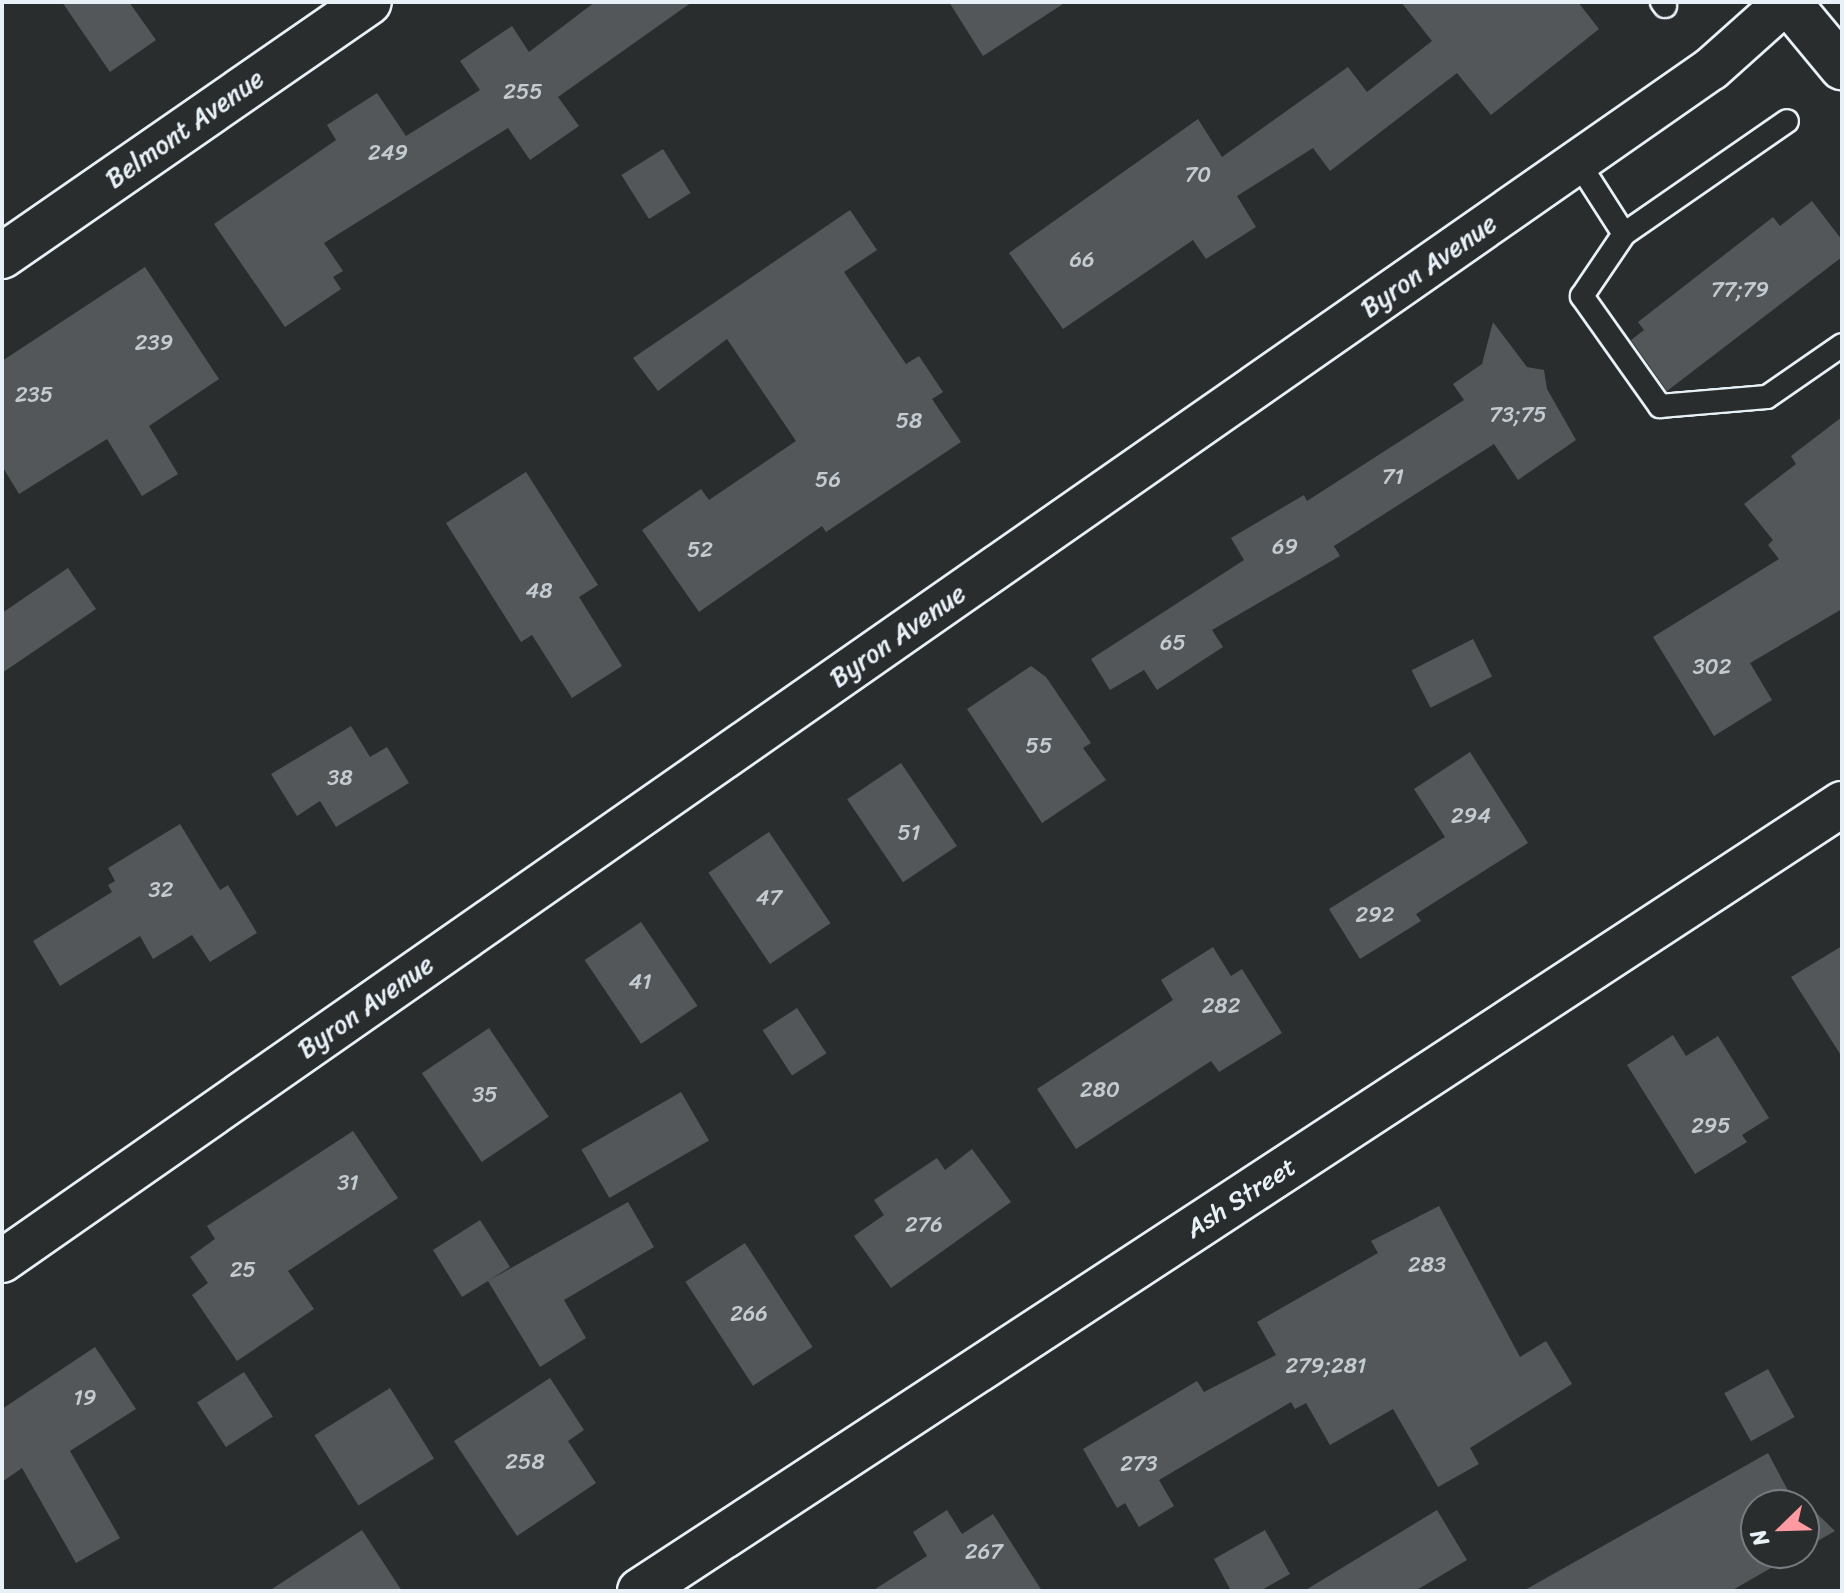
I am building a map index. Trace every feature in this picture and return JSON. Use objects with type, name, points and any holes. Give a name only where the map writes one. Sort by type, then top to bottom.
[{"type":"street","name":"Belmont Avenue","points":[[2,256],[369,2]]},
{"type":"street","points":[[1787,2],[1842,67]]},
{"type":"street","name":"Byron Avenue","points":[[2,1261],[1711,69],[1787,2]]},
{"type":"street","name":"Ash Street","points":[[640,1591],[1842,804]]},
{"type":"lane","points":[[1787,121],[1624,234],[1582,296],[1660,406],[1767,397],[1842,345]]},
{"type":"lane","points":[[1578,162],[1624,234]]},
{"type":"building","points":[[62,2],[129,2],[156,40],[110,72]]},
{"type":"building","points":[[595,2],[692,2],[558,97],[579,126],[530,160],[508,128],[324,243],[343,271],[333,277],[341,289],[285,327],[214,224],[336,140],[327,125],[377,93],[406,136],[480,90],[460,61],[512,26],[529,52]]},
{"type":"building","points":[[949,2],[1066,2],[983,56]]},
{"type":"building","points":[[1401,2],[1578,2],[1599,29],[1491,115],[1457,73],[1330,171],[1313,148],[1237,196],[1256,227],[1206,259],[1193,240],[1063,329],[1009,253],[1198,119],[1222,157],[1348,67],[1367,92],[1432,41]]},
{"type":"building","points":[[663,149],[691,193],[649,219],[621,175]]},
{"type":"building","points":[[1812,201],[1842,240],[1842,257],[1667,391],[1631,340],[1644,330],[1638,322],[1773,217],[1780,226]]},
{"type":"building","points":[[850,210],[877,250],[844,272],[906,364],[919,356],[943,392],[932,399],[961,442],[826,532],[822,526],[699,612],[642,530],[701,489],[709,500],[796,441],[727,339],[658,391],[633,358]]},
{"type":"building","points":[[145,267],[219,379],[149,426],[178,474],[142,496],[107,439],[19,494],[2,466],[2,361]]},
{"type":"building","points":[[1493,322],[1527,367],[1544,370],[1547,389],[1576,440],[1518,480],[1494,444],[1334,546],[1340,556],[1212,630],[1223,647],[1157,690],[1144,670],[1110,690],[1091,659],[1244,560],[1231,538],[1304,495],[1307,501],[1464,400],[1453,384],[1482,364]]},
{"type":"building","points":[[1842,417],[1842,609],[1750,663],[1772,700],[1714,736],[1653,637],[1779,559],[1768,545],[1773,540],[1744,504],[1796,464],[1791,456]]},
{"type":"building","points":[[526,472],[598,585],[579,597],[622,666],[572,698],[532,635],[521,642],[446,523]]},
{"type":"building","points":[[68,568],[96,609],[2,673],[2,613]]},
{"type":"building","points":[[1473,639],[1492,676],[1431,708],[1412,670]]},
{"type":"building","points":[[1031,666],[1046,677],[1091,743],[1083,748],[1106,780],[1042,823],[967,709]]},
{"type":"building","points":[[351,726],[370,757],[387,747],[409,783],[336,827],[320,801],[297,816],[271,774]]},
{"type":"building","points":[[1470,752],[1528,843],[1416,914],[1421,921],[1360,959],[1329,909],[1445,837],[1414,789]]},
{"type":"building","points":[[901,763],[957,846],[903,882],[847,799]]},
{"type":"building","points":[[180,824],[220,890],[228,885],[257,933],[210,962],[192,935],[153,959],[140,936],[60,986],[33,941],[112,892],[108,885],[115,881],[108,868]]},
{"type":"building","points":[[769,832],[831,923],[770,964],[708,873]]},
{"type":"building","points":[[641,922],[697,1006],[641,1044],[585,960]]},
{"type":"building","points":[[1842,946],[1842,1057],[1791,977]]},
{"type":"building","points":[[1213,947],[1231,976],[1242,969],[1282,1033],[1219,1072],[1211,1061],[1076,1149],[1037,1089],[1173,1000],[1161,980]]},
{"type":"building","points":[[797,1008],[826,1053],[792,1076],[763,1030]]},
{"type":"building","points":[[489,1028],[549,1117],[482,1162],[422,1073]]},
{"type":"building","points":[[1673,1035],[1686,1056],[1718,1036],[1769,1118],[1742,1135],[1747,1142],[1695,1174],[1627,1065]]},
{"type":"building","points":[[681,1092],[709,1140],[609,1198],[581,1150]]},
{"type":"building","points":[[353,1131],[398,1198],[288,1271],[314,1309],[237,1361],[192,1295],[208,1283],[190,1257],[215,1239],[207,1226]]},
{"type":"building","points":[[972,1149],[1011,1202],[891,1288],[854,1236],[884,1215],[874,1200],[937,1158],[945,1170]]},
{"type":"building","points":[[628,1202],[654,1247],[564,1300],[586,1338],[540,1367],[488,1281]]},
{"type":"building","points":[[1439,1206],[1520,1357],[1546,1341],[1572,1384],[1470,1448],[1479,1464],[1438,1487],[1393,1409],[1330,1445],[1306,1403],[1295,1409],[1291,1402],[1159,1480],[1174,1506],[1139,1527],[1125,1503],[1117,1508],[1083,1449],[1197,1381],[1204,1392],[1276,1355],[1257,1322],[1378,1253],[1371,1241]]},
{"type":"building","points":[[480,1220],[510,1267],[462,1297],[433,1250]]},
{"type":"building","points":[[745,1243],[813,1347],[753,1386],[685,1282]]},
{"type":"building","points":[[95,1347],[136,1409],[70,1451],[120,1538],[76,1563],[22,1468],[2,1482],[2,1409]]},
{"type":"building","points":[[1768,1369],[1795,1417],[1751,1441],[1724,1393]]},
{"type":"building","points":[[244,1372],[273,1416],[226,1447],[197,1402]]},
{"type":"building","points":[[550,1378],[584,1430],[568,1441],[596,1483],[517,1536],[454,1441]]},
{"type":"building","points":[[390,1388],[434,1458],[359,1506],[315,1435]]},
{"type":"building","points":[[1768,1453],[1787,1489],[1740,1489],[1740,1569],[1769,1569],[1731,1591],[1523,1591]]},
{"type":"building","points":[[947,1510],[962,1534],[993,1514],[1042,1591],[872,1591],[927,1556],[913,1532]]},
{"type":"building","points":[[1437,1510],[1467,1560],[1415,1591],[1304,1591]]},
{"type":"building","points":[[1820,1516],[1835,1531],[1820,1540]]},
{"type":"building","points":[[362,1530],[402,1591],[269,1591]]},
{"type":"building","points":[[1265,1530],[1290,1574],[1260,1591],[1231,1591],[1214,1559]]}]
